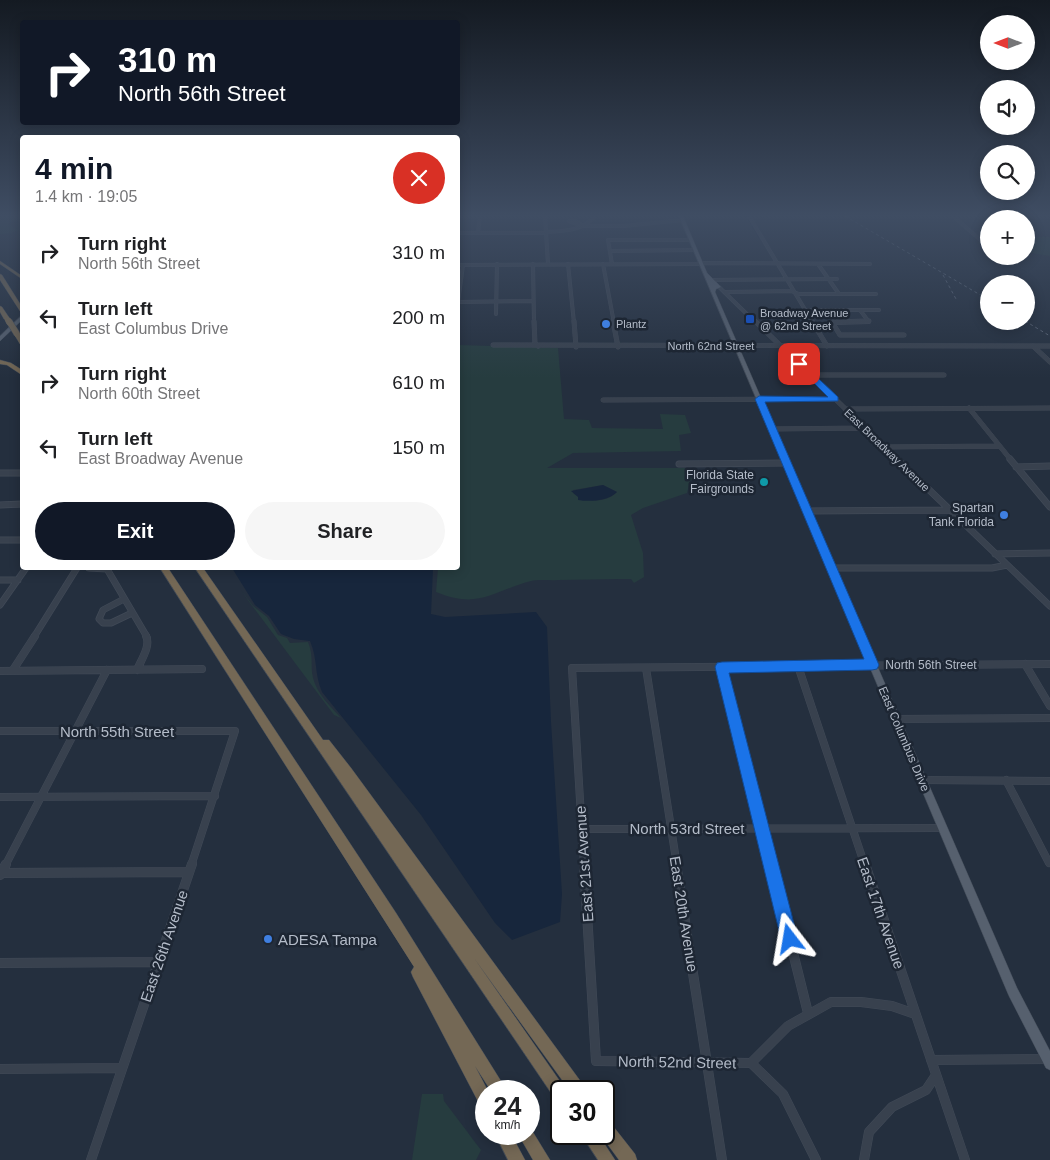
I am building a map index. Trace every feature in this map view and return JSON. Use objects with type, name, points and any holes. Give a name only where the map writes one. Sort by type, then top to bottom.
[{"type":"highway","points":[[0,276],[20,307]]},
{"type":"highway","points":[[0,308],[20,339]]},
{"type":"highway","points":[[0,357],[20,371]]},
{"type":"highway","points":[[0,362],[20,372]]},
{"type":"highway","points":[[165,570],[391,918],[492,1080]]},
{"type":"highway","points":[[200,570],[551,1080]]},
{"type":"highway","points":[[303,717],[348,772],[571,1080]]},
{"type":"highway","points":[[391,918],[475,1081]]},
{"type":"highway","points":[[615,1141],[629,1160]]},
{"type":"highway","points":[[509,1145],[517,1160]]},
{"type":"highway","points":[[533,1145],[542,1160]]},
{"type":"highway","points":[[597,1145],[607,1160]]},
{"type":"main road","name":"East Columbus Drive","points":[[703,270],[1013,992],[1049,1061]]},
{"type":"main road","name":"East Broadway Avenue","points":[[710,282],[719,287]]},
{"type":"main road","points":[[713,292],[714,289],[719,287]]},
{"type":"main road","points":[[0,334],[20,310]]},
{"type":"main road","points":[[0,339],[20,320]]},
{"type":"street","points":[[460,287],[462,270]]},
{"type":"street","points":[[496,314],[498,270]]},
{"type":"street","points":[[533,270],[535,344],[538,346]]},
{"type":"street","points":[[569,270],[576,347]]},
{"type":"street","points":[[605,270],[618,346]]},
{"type":"street","points":[[781,270],[827,346]]},
{"type":"street","points":[[822,270],[840,294]]},
{"type":"street","points":[[710,282],[837,279]]},
{"type":"street","name":"East Broadway Avenue","points":[[719,287],[1050,606]]},
{"type":"street","points":[[724,292],[876,294]]},
{"type":"street","points":[[460,302],[533,301]]},
{"type":"street","points":[[806,310],[879,310]]},
{"type":"street","points":[[860,310],[869,322],[832,322],[840,335],[904,335]]},
{"type":"street","name":"North 62nd Street","points":[[493,345],[576,347],[1050,346]]},
{"type":"street","points":[[787,353],[794,346]]},
{"type":"street","points":[[1033,346],[1050,362]]},
{"type":"street","points":[[810,374],[944,375]]},
{"type":"street","points":[[603,400],[835,399]]},
{"type":"street","points":[[969,408],[1050,507]]},
{"type":"street","points":[[845,409],[1050,408]]},
{"type":"street","points":[[772,429],[865,428]]},
{"type":"street","points":[[884,447],[999,446]]},
{"type":"street","points":[[679,464],[787,464]]},
{"type":"street","points":[[1016,467],[1050,466]]},
{"type":"street","points":[[0,473],[20,473]]},
{"type":"street","points":[[0,505],[20,504]]},
{"type":"street","points":[[806,511],[949,510]]},
{"type":"street","points":[[0,540],[20,540]]},
{"type":"street","points":[[995,554],[1050,553]]},
{"type":"street","points":[[831,568],[992,568],[1007,565]]},
{"type":"street","points":[[0,605],[25,570]]},
{"type":"street","points":[[13,670],[76,570]]},
{"type":"street","points":[[107,570],[148,639],[147,647],[137,670]]},
{"type":"street","points":[[0,580],[18,580]]},
{"type":"street","points":[[124,599],[103,610],[99,616],[100,622],[111,623],[132,612]]},
{"type":"street","points":[[1025,664],[1050,706]]},
{"type":"street","name":"North 56th Street","points":[[572,668],[1050,664]]},
{"type":"street","name":"East 17th Avenue","points":[[798,666],[964,1160]]},
{"type":"street","points":[[722,667],[808,1013]]},
{"type":"street","name":"East 21st Avenue","points":[[572,668],[596,1061]]},
{"type":"street","name":"East 20th Avenue","points":[[646,668],[722,1160]]},
{"type":"street","points":[[0,671],[202,669]]},
{"type":"street","points":[[106,670],[0,874],[189,872]]},
{"type":"street","points":[[895,719],[1050,718]]},
{"type":"street","name":"North 55th Street","points":[[0,731],[235,731]]},
{"type":"street","name":"East 26th Avenue","points":[[91,1160],[215,796],[235,731]]},
{"type":"street","points":[[922,780],[1050,781]]},
{"type":"street","points":[[1006,780],[1049,863]]},
{"type":"street","points":[[0,797],[215,796]]},
{"type":"street","name":"North 53rd Street","points":[[582,829],[942,828]]},
{"type":"street","points":[[0,963],[158,962]]},
{"type":"street","name":"North 52nd Street","points":[[596,1061],[751,1063],[788,1026],[808,1013],[831,1002],[861,1002],[892,1006],[915,1014]]},
{"type":"street","points":[[931,1060],[1049,1061]]},
{"type":"street","points":[[751,1063],[783,1094],[816,1160]]},
{"type":"street","points":[[0,1069],[122,1068]]},
{"type":"street","points":[[864,1160],[869,1132],[892,1106],[911,1099],[926,1090],[936,1075]]},
{"type":"green space","points":[[460,345],[558,348],[564,419],[589,420],[592,428],[663,429],[660,414],[685,415],[691,433],[679,435],[681,451],[573,453],[547,468],[695,468],[697,476],[690,481],[687,493],[643,508],[631,515],[643,553],[644,577],[634,583],[631,579],[534,580],[475,599],[451,597],[436,592],[438,570],[460,570]],"holes":[[[603,485],[617,492],[601,500],[589,500],[573,493],[573,490]]]},
{"type":"green space","points":[[241,590],[253,606],[267,617],[278,635],[287,638],[290,643],[308,642],[315,684],[325,700],[341,718],[334,715]]},
{"type":"green space","points":[[422,1094],[443,1094],[444,1101],[475,1142],[475,1145],[481,1150],[476,1160],[412,1160]]},
{"type":"water","points":[[603,485],[617,492],[604,499],[587,501],[578,500],[578,497],[571,491]]},
{"type":"water","points":[[233,570],[433,570],[431,614],[445,617],[536,612],[547,627],[562,894],[560,922],[512,940],[495,923],[421,815],[322,692],[310,641],[294,639],[281,634],[269,616],[255,605]]},
{"type":"railway","points":[[938,270],[980,295]]},
{"type":"railway","points":[[943,275],[956,299]]},
{"type":"railway","points":[[1035,327],[1050,336]]},
{"type":"place","name":"Broadway Avenue @ 62nd Street","points":[[750,319]]},
{"type":"place","name":"Plantz","points":[[606,324]]},
{"type":"place","name":"Florida State Fairgrounds","points":[[764,482]]},
{"type":"place","name":"Spartan Tank Florida","points":[[1004,515]]},
{"type":"place","name":"ADESA Tampa","points":[[268,939]]},
{"type":"route","points":[[790,939],[722,667],[872,665],[759,399],[835,399],[799,364]]}]
